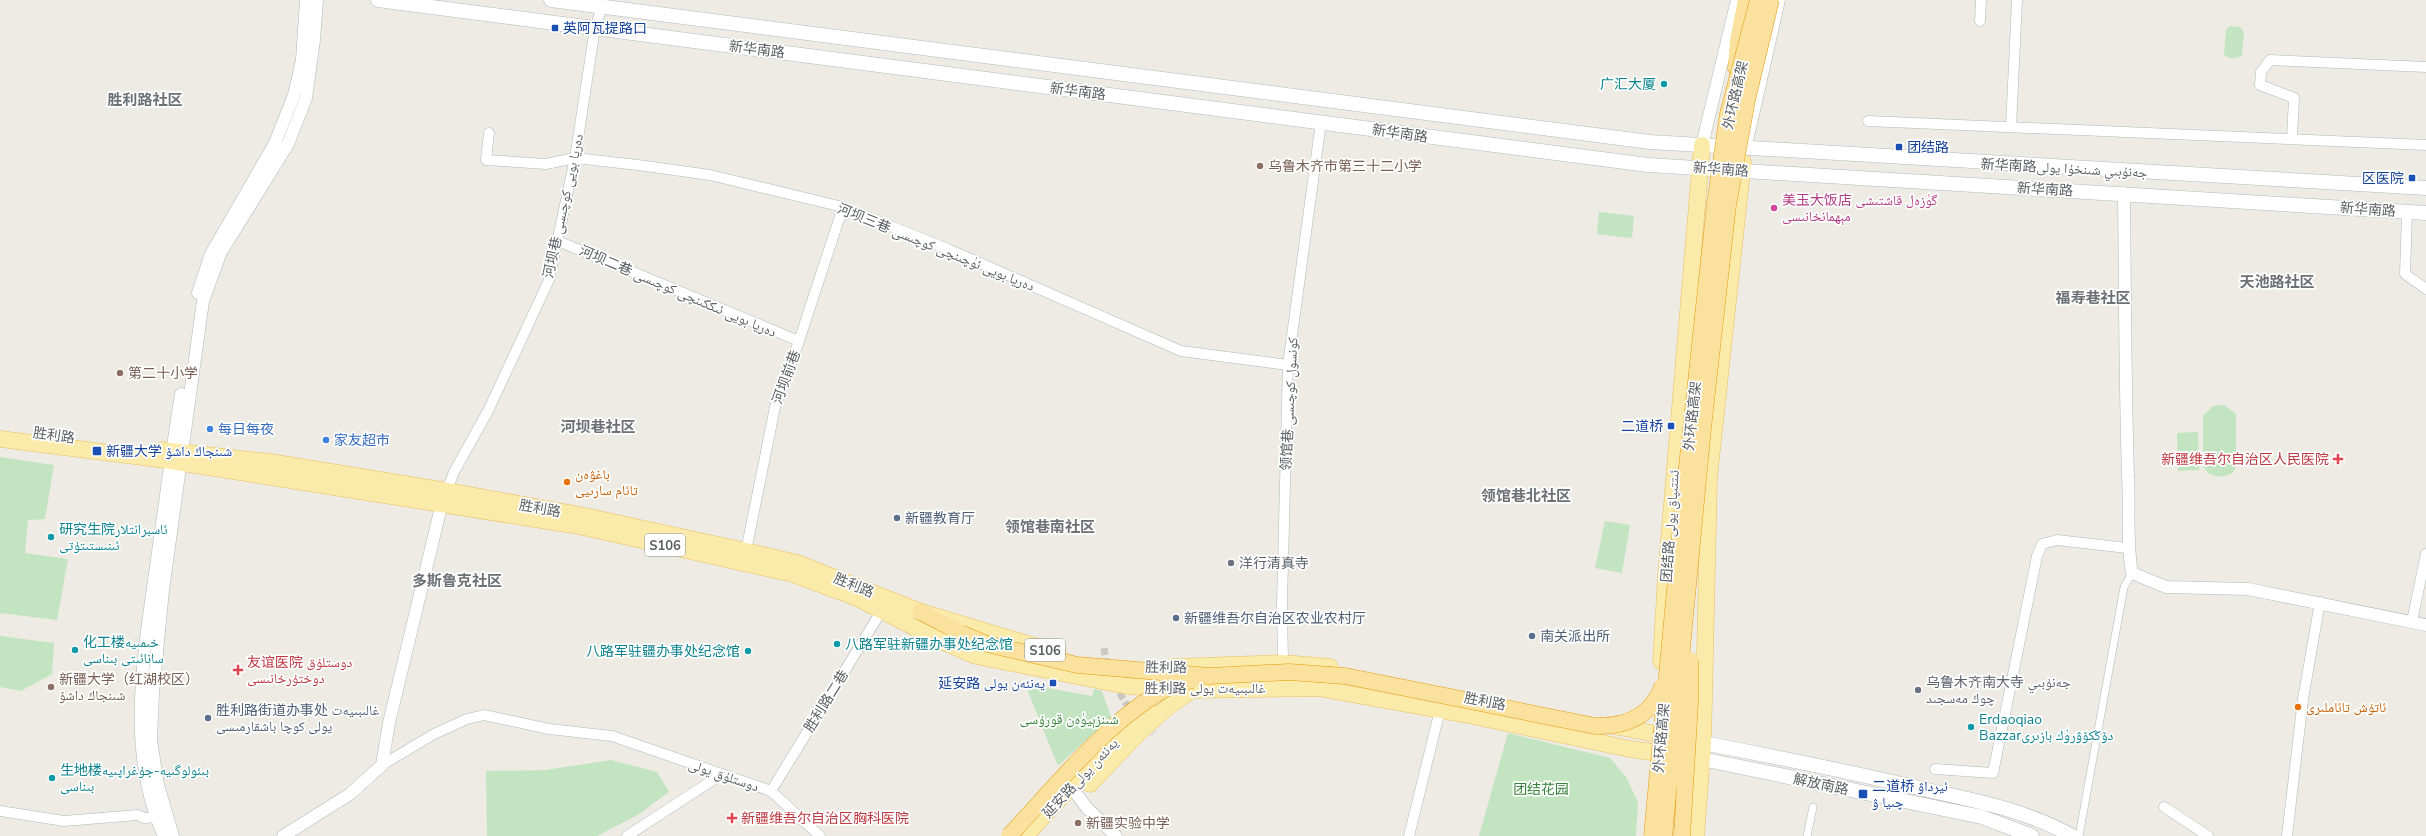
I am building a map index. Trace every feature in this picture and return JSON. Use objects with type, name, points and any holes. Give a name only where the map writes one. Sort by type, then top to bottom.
[{"type":"highway","points":[[1735,87],[1738,41],[1746,0]]},
{"type":"highway","name":"外环路高架","points":[[1652,836],[1668,660],[1715,204],[1728,114],[1758,0]]},
{"type":"highway","name":"外环路高架","points":[[1664,836],[1703,428],[1728,205],[1747,100],[1771,0]]},
{"type":"highway","points":[[1760,46],[1783,0]]},
{"type":"highway","points":[[1682,836],[1690,703],[1689,574]]},
{"type":"highway","points":[[921,612],[961,633],[988,644],[1077,665],[1209,676],[1290,672],[1345,676],[1595,726],[1614,727],[1632,721],[1647,711],[1655,701],[1666,679],[1668,660]]},
{"type":"highway","points":[[1009,836],[1093,747],[1136,708],[1170,686],[1209,676]]},
{"type":"main road","name":"新华南路","points":[[378,0],[1648,165],[2124,193],[2426,213]]},
{"type":"main road","name":"新华南路","points":[[551,0],[1650,142],[1702,145]]},
{"type":"main road","points":[[1460,140],[1463,118]]},
{"type":"main road","name":"新华南路جەنۇبىي شىنخۇا يولى","points":[[1702,145],[2426,188]]},
{"type":"main road","name":"团结路 ئىتتىپاق يولى","points":[[1652,836],[1666,576],[1702,145]]},
{"type":"main road","points":[[1696,836],[1703,743],[1708,477],[1741,171],[1745,148]]},
{"type":"main road","name":"胜利路","points":[[0,428],[176,457],[444,497],[580,515],[797,563],[921,612],[1063,654],[1107,663],[1183,668],[1230,664],[1283,663],[1345,668],[1371,674],[1409,687],[1657,736],[1703,743]]},
{"type":"main road","name":"胜利路","points":[[0,439],[176,457]]},
{"type":"main road","name":"胜利路 غالىبىيەت يولى","points":[[444,497],[793,574],[855,597],[939,640],[976,656],[1127,686],[1162,690],[1318,688],[1440,710],[1656,753],[1702,759]]},
{"type":"main road","name":"延安路يەنئەن يولى","points":[[1025,836],[1074,793],[1162,690],[1183,668]]},
{"type":"main road","name":"S106","points":[[1040,836],[1074,793],[1171,703],[1193,690]]},
{"type":"main road","points":[[1703,743],[1831,768],[1974,800],[2026,815],[2054,826],[2072,836]]},
{"type":"main road","name":"解放南路","points":[[1702,759],[1982,818],[2032,836]]},
{"type":"street","points":[[173,836],[158,785],[151,740],[153,693],[176,457],[198,291],[211,254],[274,143],[294,95],[302,60],[306,0]]},
{"type":"street","points":[[164,836],[156,817],[142,748],[141,700],[146,637],[203,300],[221,252],[288,144],[306,98],[314,40],[317,0]]},
{"type":"street","points":[[1702,145],[1738,0]]},
{"type":"street","points":[[1745,148],[1779,0]]},
{"type":"street","points":[[1980,21],[1981,0]]},
{"type":"street","points":[[2011,127],[2017,0]]},
{"type":"street","name":"河坝巷 دەريا بويى كوچىسى","points":[[444,497],[454,472],[488,411],[549,280],[575,158],[595,28],[602,6]]},
{"type":"street","points":[[2292,138],[2294,98],[2260,85],[2260,72],[2270,60],[2426,67]]},
{"type":"street","points":[[1868,121],[2292,138],[2426,145]]},
{"type":"street","name":"领馆巷 كونسول كوچىسى","points":[[1283,663],[1282,603],[1288,365],[1321,122]]},
{"type":"street","name":"河坝三巷 دەريا بويى ئۈچىنچى كوچىسى","points":[[489,133],[486,160],[546,164],[575,158],[710,175],[843,207],[948,249],[1181,351],[1288,365]]},
{"type":"street","points":[[2079,836],[2124,588],[2132,573],[2128,548],[2129,487],[2125,387],[2124,193]]},
{"type":"street","name":"河坝前巷","points":[[746,551],[775,407],[800,341],[843,207]]},
{"type":"street","points":[[2407,212],[2405,274],[2426,289]]},
{"type":"street","name":"河坝二巷 دەريا بويى ئىككىنچى كوچىسى","points":[[558,241],[800,341]]},
{"type":"street","points":[[283,836],[350,794],[382,765],[389,723],[444,497]]},
{"type":"street","points":[[1935,769],[1993,773],[2037,556],[2042,544],[2057,540],[2128,548]]},
{"type":"street","points":[[2412,621],[2426,554]]},
{"type":"street","points":[[2132,573],[2166,587],[2248,589],[2320,602],[2426,625]]},
{"type":"street","points":[[2287,836],[2303,699],[2320,602]]},
{"type":"street","name":"胜利路二巷","points":[[771,791],[882,610]]},
{"type":"street","points":[[1409,836],[1440,710]]},
{"type":"street","name":"دوستلۇق يولى","points":[[382,765],[434,734],[467,719],[484,715],[550,729],[612,736],[771,791]]},
{"type":"street","points":[[627,836],[722,774]]},
{"type":"street","points":[[771,791],[820,836]]},
{"type":"street","points":[[1074,793],[1116,836]]},
{"type":"street","points":[[1808,836],[1813,807]]},
{"type":"street","points":[[2164,807],[2208,836]]},
{"type":"street","points":[[0,811],[64,821],[138,815],[144,818],[156,817]]},
{"type":"green space","points":[[2230,26],[2240,27],[2244,32],[2242,55],[2233,58],[2229,58],[2224,55],[2226,30]]},
{"type":"green space","points":[[1599,212],[1634,216],[1632,238],[1597,234]]},
{"type":"green space","points":[[2224,405],[2236,414],[2236,466],[2233,473],[2224,476],[2216,476],[2209,473],[2203,466],[2203,416],[2213,406]]},
{"type":"green space","points":[[2198,432],[2199,470],[2178,471],[2177,433]]},
{"type":"green space","points":[[0,457],[54,465],[45,519],[28,520],[25,553],[68,559],[57,620],[0,613]]},
{"type":"green space","points":[[1605,521],[1630,525],[1622,573],[1595,568]]},
{"type":"green space","points":[[0,636],[54,643],[52,674],[21,691],[0,687]]},
{"type":"green space","name":"شىنزېيۈەن قورۇسى","points":[[1025,684],[1092,696],[1094,689],[1102,691],[1111,717],[1058,766]]},
{"type":"green space","name":"团结花园","points":[[1508,733],[1610,758],[1626,777],[1638,802],[1636,836],[1479,836]]},
{"type":"green space","points":[[611,760],[657,772],[669,792],[639,814],[597,836],[487,836],[486,771],[545,770]]},
{"type":"tunnel","points":[[1104,648],[1107,668]]},
{"type":"tunnel","points":[[1114,684],[1132,713]]},
{"type":"tunnel","points":[[1146,725],[1154,733]]},
{"type":"place","name":"英阿瓦提路口","points":[[555,28]]},
{"type":"place","name":"广汇大厦","points":[[1664,84]]},
{"type":"place","name":"团结路","points":[[1899,147]]},
{"type":"place","name":"乌鲁木齐市第三十二小学","points":[[1260,166]]},
{"type":"place","name":"区医院","points":[[2412,178]]},
{"type":"place","name":"美玉大饭店 گۈزەل قاشتىشى مېھمانخانىسى","points":[[1774,208]]},
{"type":"place","name":"第二十小学","points":[[120,373]]},
{"type":"place","name":"二道桥","points":[[1671,426]]},
{"type":"place","name":"每日每夜","points":[[210,429]]},
{"type":"place","name":"家友超市","points":[[326,440]]},
{"type":"place","name":"新疆大学 شىنجاڭ داشۆ","points":[[97,451]]},
{"type":"place","name":"新疆维吾尔自治区人民医院","points":[[2338,459]]},
{"type":"place","name":"باغۋەن تائام سارىيى","points":[[567,482]]},
{"type":"place","name":"新疆教育厅","points":[[897,518]]},
{"type":"place","name":"研究生院ئاسبرانتلار ئىنىستىتۇتى","points":[[51,537]]},
{"type":"place","name":"洋行清真寺","points":[[1231,563]]},
{"type":"place","name":"新疆维吾尔自治区农业农村厅","points":[[1176,618]]},
{"type":"place","name":"南关派出所","points":[[1532,636]]},
{"type":"place","name":"八路军驻新疆办事处纪念馆","points":[[837,644]]},
{"type":"place","name":"化工楼خىمىيە سانائىتى بىناسى","points":[[75,650]]},
{"type":"place","name":"八路军驻疆办事处纪念馆","points":[[748,651]]},
{"type":"place","name":"友谊医院 دوستلۇق دوختۇرخانىسى","points":[[238,670]]},
{"type":"place","name":"延安路 يەنئەن يولى","points":[[1053,683]]},
{"type":"place","name":"新疆大学（红湖校区） شىنجاڭ داشۆ","points":[[51,687]]},
{"type":"place","name":"乌鲁木齐南大寺 جەنۇبىي چوڭ مەسجىد","points":[[1918,690]]},
{"type":"place","name":"ئاتۇش تائاملىرى","points":[[2298,707]]},
{"type":"place","name":"胜利路街道办事处 غالىبىيەت يولى كوچا باشقارمىسى","points":[[208,718]]},
{"type":"place","name":"Erdaoqiao Bazzarدۆڭكۆۋرۈك بازىرى","points":[[1971,727]]},
{"type":"place","name":"生地楼بىئولوگىيە-جۇغراپىيە بىناسى","points":[[52,778]]},
{"type":"place","name":"二道桥 ئيرداۋ چىيا ۋ","points":[[1863,794]]},
{"type":"place","name":"新疆维吾尔自治区胸科医院","points":[[732,818]]},
{"type":"place","name":"新疆实验中学","points":[[1078,823]]},
{"type":"district","name":"胜利路社区","points":[[145,100]]},
{"type":"district","name":"天池路社区","points":[[2277,282]]},
{"type":"district","name":"福寿巷社区","points":[[2093,298]]},
{"type":"district","name":"河坝巷社区","points":[[598,427]]},
{"type":"district","name":"领馆巷北社区","points":[[1526,496]]},
{"type":"district","name":"领馆巷南社区","points":[[1050,527]]},
{"type":"district","name":"多斯鲁克社区","points":[[457,581]]}]
